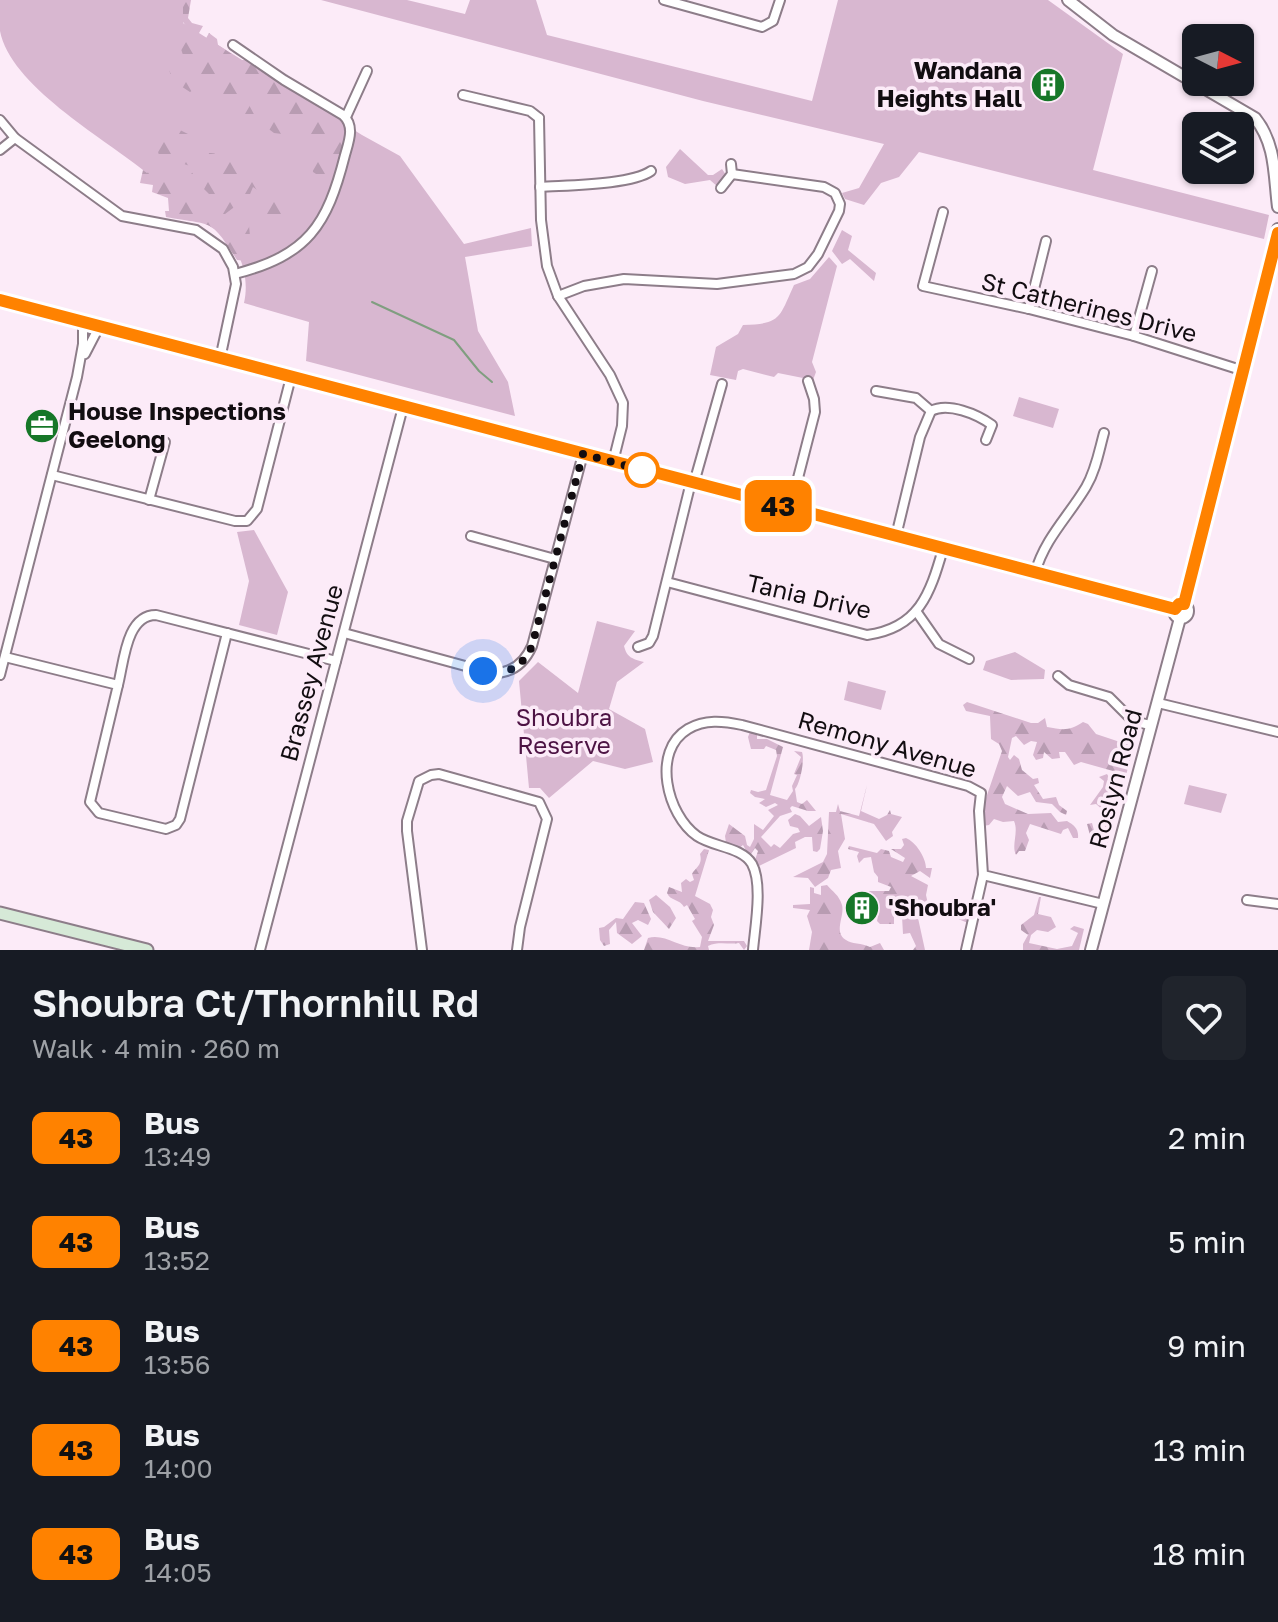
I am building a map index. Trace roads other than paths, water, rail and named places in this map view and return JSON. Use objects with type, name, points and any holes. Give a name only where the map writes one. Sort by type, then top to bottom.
[{"type":"main road","points":[[0,913],[147,950]]},
{"type":"street","points":[[664,0],[762,27],[773,21],[780,0]]},
{"type":"street","points":[[1068,0],[1134,48],[1255,118],[1268,137],[1273,152],[1278,207]]},
{"type":"street","points":[[233,45],[346,117],[350,124],[350,137],[335,192],[322,222],[308,238],[283,257],[235,274]]},
{"type":"street","points":[[346,117],[367,71]]},
{"type":"street","points":[[463,95],[542,116],[540,187],[547,266],[558,296],[610,375],[623,403],[622,426],[613,462]]},
{"type":"street","points":[[0,120],[15,138],[122,216],[180,226],[206,235],[223,249],[235,274],[236,295],[220,359]]},
{"type":"street","points":[[0,150],[15,138]]},
{"type":"street","points":[[558,296],[584,286],[624,279],[717,284],[794,274],[808,267],[818,254],[839,211],[840,204],[835,193],[824,187],[731,169],[721,188]]},
{"type":"street","points":[[540,187],[622,180],[651,171]]},
{"type":"street","name":"St Catherines Drive","points":[[943,212],[923,286],[1134,336],[1244,371]]},
{"type":"street","name":"Roslyn Road","points":[[1091,950],[1158,703],[1278,232]]},
{"type":"street","points":[[1029,309],[1046,241]]},
{"type":"street","points":[[1134,336],[1152,271]]},
{"type":"street","points":[[0,300],[1180,610]]},
{"type":"street","points":[[0,675],[77,377],[83,322]]},
{"type":"street","points":[[77,377],[88,345],[99,327]]},
{"type":"street","points":[[52,475],[235,521],[251,519],[257,509],[291,377]]},
{"type":"street","points":[[790,509],[815,412],[808,381]]},
{"type":"street","points":[[638,647],[649,643],[653,636],[722,384]]},
{"type":"street","points":[[876,391],[916,398],[931,411]]},
{"type":"street","name":"Brassey Avenue","points":[[260,950],[403,407]]},
{"type":"street","points":[[896,536],[920,434],[931,411],[938,407],[954,409],[993,422],[986,440]]},
{"type":"street","points":[[1035,573],[1047,540],[1089,481],[1104,433]]},
{"type":"street","points":[[149,500],[165,442]]},
{"type":"street","points":[[344,633],[491,673],[508,671],[522,663],[532,646],[583,454]]},
{"type":"street","points":[[471,536],[555,559]]},
{"type":"street","name":"Tania Drive","points":[[667,582],[867,635],[895,628],[916,611],[934,581],[943,549]]},
{"type":"street","points":[[916,611],[939,644],[969,659]]},
{"type":"street","points":[[227,633],[180,819],[171,828],[161,828],[99,813],[90,802],[131,634],[142,617],[156,615],[227,633],[336,661]]},
{"type":"street","points":[[5,657],[118,685]]},
{"type":"street","points":[[1058,676],[1069,685],[1109,697],[1133,721],[1150,725]]},
{"type":"street","points":[[1158,703],[1278,732]]},
{"type":"street","name":"Remony Avenue","points":[[753,950],[756,874],[747,858],[696,835],[679,815],[669,785],[668,754],[678,737],[697,725],[729,722],[968,786],[981,793],[979,811],[983,875]]},
{"type":"street","points":[[422,950],[407,821],[419,781],[439,774],[539,802],[546,813],[546,828],[520,927],[517,950]]},
{"type":"street","points":[[966,950],[983,875],[1103,904]]},
{"type":"street","points":[[1247,900],[1278,904]]},
{"type":"waterway","points":[[372,302],[454,340],[492,382]]},
{"type":"place","name":"Wandana Heights Hall","points":[[1048,85]]},
{"type":"place","name":"House Inspections Geelong","points":[[42,426]]},
{"type":"place","name":"'Shoubra'","points":[[862,908]]},
{"type":"park label","name":"Shoubra Reserve","points":[[564,732]]}]
